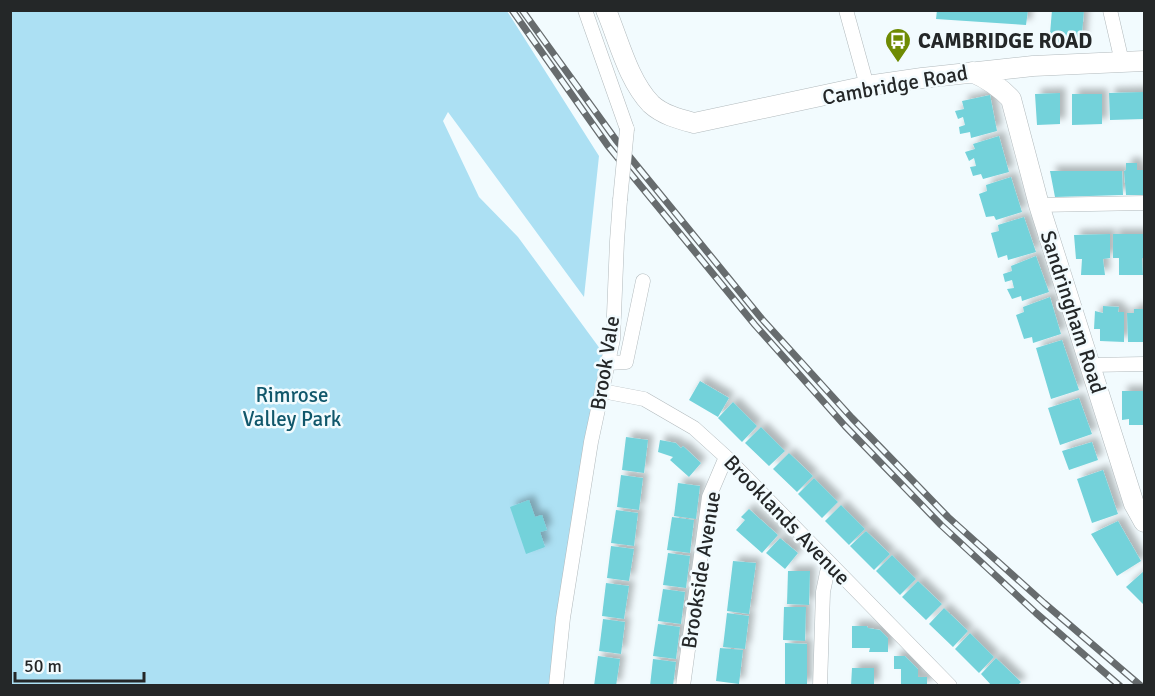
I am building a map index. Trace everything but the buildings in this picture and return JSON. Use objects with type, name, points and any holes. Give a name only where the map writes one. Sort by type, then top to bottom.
[{"type":"main road","name":"Cambridge Road","points":[[606,10],[635,82],[652,105],[672,117],[694,123],[867,86],[1033,66],[1144,61]]},
{"type":"main road","points":[[971,72],[1000,87],[1011,99],[1019,78],[1033,66]]},
{"type":"main road","name":"Sandringham Road","points":[[1011,99],[1039,205],[1134,504],[1144,522]]},
{"type":"street","name":"Brook Vale","points":[[556,686],[563,618],[591,442],[613,339],[620,200],[627,129],[585,10]]},
{"type":"street","points":[[846,10],[867,86]]},
{"type":"street","points":[[1110,10],[1122,62]]},
{"type":"street","points":[[1039,205],[1144,203]]},
{"type":"street","points":[[608,363],[626,362],[643,281]]},
{"type":"street","points":[[1091,365],[1144,364]]},
{"type":"street","name":"Brooklands Avenue","points":[[602,391],[644,399],[694,428],[726,457],[948,684]]},
{"type":"street","name":"Brookside Avenue","points":[[683,686],[709,497],[726,457]]},
{"type":"street","points":[[820,686],[823,592],[829,563]]},
{"type":"green space","name":"Rimrose Valley Park","points":[[10,11],[507,11],[599,156],[584,297],[448,112],[443,121],[479,197],[518,237],[608,363],[556,685],[11,685]]},
{"type":"railway","points":[[512,10],[608,146],[755,325],[845,426],[941,525],[1036,613],[1120,686]]},
{"type":"railway","points":[[522,10],[616,140],[762,319],[852,418],[948,517],[1141,686]]},
{"type":"place","name":"CAMBRIDGE ROAD","points":[[898,64]]}]
